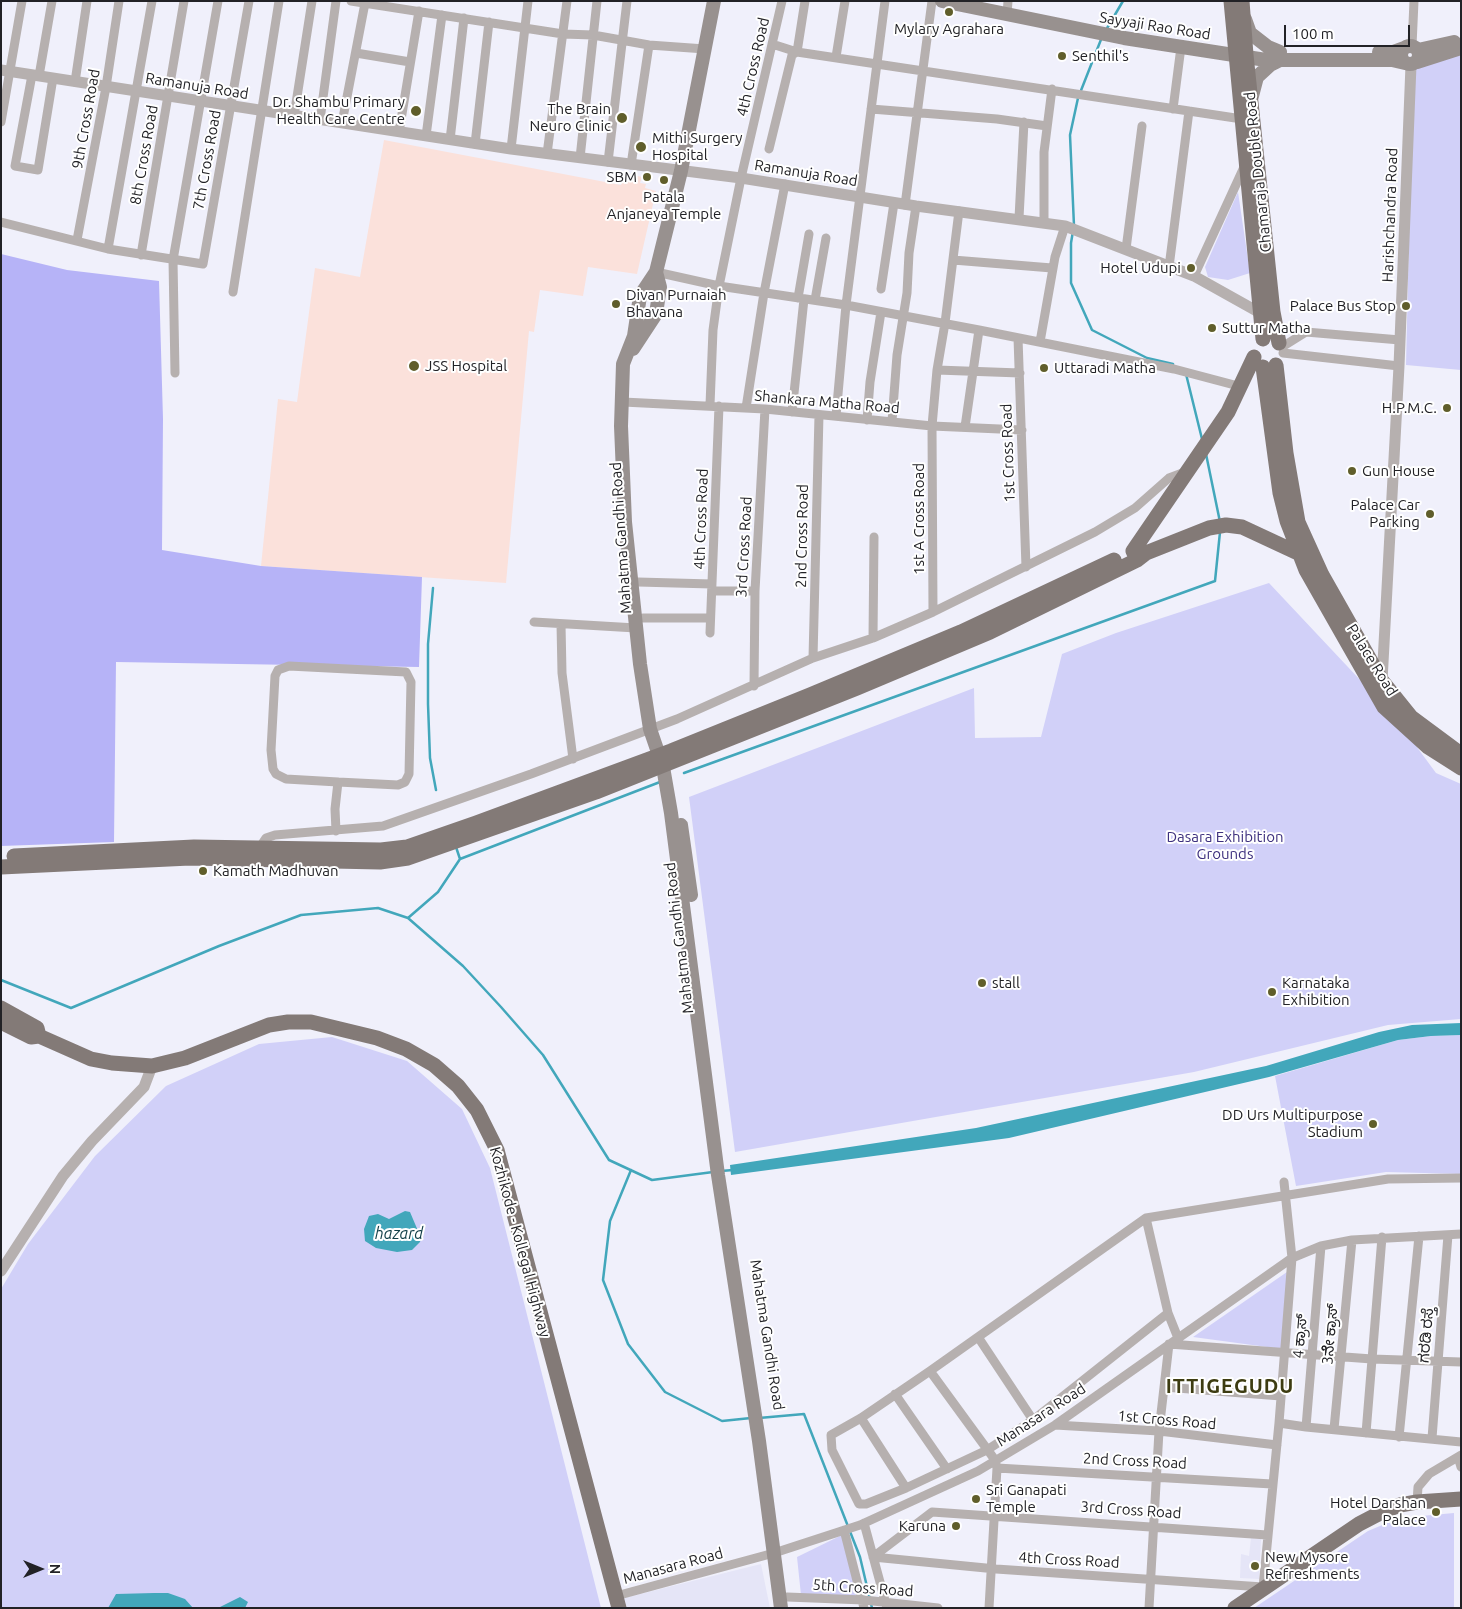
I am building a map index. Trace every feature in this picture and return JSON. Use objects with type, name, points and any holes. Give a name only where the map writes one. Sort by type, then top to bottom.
[{"type":"main road","name":"Mahatma Gandhi Road","points":[[714,1],[681,171],[656,272],[660,287],[656,314],[632,350],[629,364],[626,402],[621,426],[625,522],[654,727],[670,765],[679,807],[720,1169],[759,1414],[785,1604]]},
{"type":"main road","name":"Sayyaji Rao Road","points":[[942,1],[1007,8],[1096,33],[1240,55],[1392,60],[1461,40]]},
{"type":"main road","name":"Chamaraja Double Road","points":[[1239,3],[1240,55],[1251,104],[1273,312],[1273,355],[1293,496],[1304,549]]},
{"type":"main road","points":[[1239,3],[1250,33],[1280,56],[1257,77],[1251,104]]},
{"type":"main road","name":"Sayyaji Rao Road","points":[[1411,55],[1461,48]]},
{"type":"main road","points":[[1139,555],[1187,471],[1204,448],[1242,387],[1273,355],[1255,346],[1263,339],[1262,314],[1242,119],[1240,55]]},
{"type":"main road","name":"Mahatma Gandhi Road","points":[[626,402],[639,623]]},
{"type":"main road","points":[[1,866],[190,858],[362,862],[408,858],[673,756],[1139,555],[1209,528],[1232,525],[1252,530],[1304,549],[1310,577],[1384,707],[1428,748],[1461,768]]},
{"type":"main road","name":"Palace Road","points":[[1304,549],[1322,575],[1382,681],[1411,717],[1461,754]]},
{"type":"main road","points":[[1,856],[194,847],[381,850],[406,847],[653,764]]},
{"type":"main road","name":"Kozhikode - Kollegal Highway","points":[[4,1019],[31,1037],[39,1036],[91,1059],[112,1063],[152,1066],[185,1058],[269,1025],[288,1022],[311,1022],[377,1038],[406,1049],[434,1065],[458,1086],[477,1110],[496,1150],[617,1602]]},
{"type":"main road","points":[[1234,1608],[1263,1586],[1359,1524],[1400,1505],[1461,1499]]},
{"type":"street","points":[[1,122],[6,71],[22,1]]},
{"type":"street","points":[[52,1],[15,166],[38,170],[54,78]]},
{"type":"street","points":[[75,82],[87,1]]},
{"type":"street","name":"9th Cross Road","points":[[77,240],[106,87],[119,1]]},
{"type":"street","points":[[108,249],[152,1]]},
{"type":"street","name":"8th Cross Road","points":[[141,255],[184,1]]},
{"type":"street","points":[[176,373],[173,260],[199,101],[218,1]]},
{"type":"street","name":"7th Cross Road","points":[[173,260],[203,264],[249,1]]},
{"type":"street","points":[[232,292],[263,111],[279,1]]},
{"type":"street","points":[[294,116],[312,1]]},
{"type":"street","points":[[320,120],[336,1]]},
{"type":"street","points":[[352,1],[563,34],[593,35],[649,45],[705,50]]},
{"type":"street","points":[[512,149],[528,1]]},
{"type":"street","points":[[547,154],[567,1]]},
{"type":"street","points":[[580,158],[597,1]]},
{"type":"street","points":[[608,162],[624,40],[627,1]]},
{"type":"street","name":"4th Cross Road","points":[[710,633],[714,406],[713,330],[719,286],[741,178],[782,1]]},
{"type":"street","points":[[797,52],[806,1]]},
{"type":"street","points":[[836,57],[845,1]]},
{"type":"street","points":[[836,416],[846,305],[862,196],[885,1]]},
{"type":"street","points":[[892,422],[897,355],[903,317],[905,205],[932,1]]},
{"type":"street","points":[[1411,55],[1414,1]]},
{"type":"street","points":[[342,123],[365,4]]},
{"type":"street","points":[[399,132],[418,11]]},
{"type":"street","points":[[426,136],[442,15]]},
{"type":"street","points":[[450,140],[464,18]]},
{"type":"street","points":[[475,144],[489,22]]},
{"type":"street","points":[[772,44],[797,52],[1073,92],[1242,119]]},
{"type":"street","points":[[632,165],[649,45]]},
{"type":"street","points":[[1173,109],[1181,47]]},
{"type":"street","points":[[770,149],[792,54],[797,52]]},
{"type":"street","points":[[356,53],[410,62]]},
{"type":"street","name":"Harishchandra Road","points":[[1382,681],[1399,366],[1411,55]]},
{"type":"street","name":"Ramanuja Road","points":[[6,71],[475,144],[741,178],[862,196],[905,205],[959,210],[1065,226],[1085,232],[1194,276],[1262,314]]},
{"type":"street","points":[[1044,222],[1044,152],[1052,89]]},
{"type":"street","points":[[871,109],[1024,122],[1047,126]]},
{"type":"street","points":[[1169,267],[1189,111]]},
{"type":"street","points":[[1019,218],[1024,122]]},
{"type":"street","points":[[1126,249],[1142,126]]},
{"type":"street","points":[[1194,276],[1247,160]]},
{"type":"street","points":[[746,408],[784,184]]},
{"type":"street","points":[[881,289],[905,205]]},
{"type":"street","name":"1st A Cross Road","points":[[933,612],[932,426],[937,370],[945,323],[959,210]]},
{"type":"street","points":[[1,222],[108,249],[173,260]]},
{"type":"street","points":[[1040,342],[1052,268],[1065,226]]},
{"type":"street","points":[[792,412],[801,298],[809,234]]},
{"type":"street","points":[[815,300],[826,238]]},
{"type":"street","points":[[953,260],[1052,268]]},
{"type":"street","points":[[656,272],[719,286],[846,305],[903,317],[945,323],[1174,370],[1242,387]]},
{"type":"street","points":[[867,420],[870,382],[880,312]]},
{"type":"street","points":[[965,427],[979,330]]},
{"type":"street","points":[[1273,355],[1306,332],[1400,340]]},
{"type":"street","name":"1st Cross Road","points":[[1018,338],[1026,567]]},
{"type":"street","points":[[1273,355],[1399,366]]},
{"type":"street","points":[[937,370],[1020,373]]},
{"type":"street","name":"Shankara Matha Road","points":[[626,402],[765,409],[932,426],[1022,430]]},
{"type":"street","name":"3rd Cross Road","points":[[754,686],[755,592],[765,409]]},
{"type":"street","name":"2nd Cross Road","points":[[813,658],[819,415]]},
{"type":"street","points":[[260,847],[266,838],[275,835],[383,826],[573,759],[654,727],[754,686],[813,658],[873,638],[933,612],[1095,532],[1134,508],[1169,478],[1187,471]]},
{"type":"street","points":[[873,638],[874,537]]},
{"type":"street","points":[[638,582],[755,592]]},
{"type":"street","points":[[534,622],[561,624],[639,623],[710,618]]},
{"type":"street","points":[[561,624],[562,672],[573,759]]},
{"type":"street","points":[[289,666],[406,672],[411,682],[409,774],[406,779],[398,785],[338,782],[286,779],[276,774],[273,769],[271,750],[275,676],[278,670],[289,666]]},
{"type":"street","points":[[336,831],[335,810],[338,782]]},
{"type":"street","points":[[1,1271],[63,1176],[92,1141],[144,1088],[152,1066]]},
{"type":"street","points":[[1168,1313],[1033,1420],[987,1450],[906,1488],[866,1504],[859,1504],[832,1450],[831,1435],[861,1418],[930,1371],[1146,1218],[1388,1179],[1461,1178]]},
{"type":"street","points":[[1263,1586],[1272,1484],[1280,1423],[1292,1258],[1284,1182]]},
{"type":"street","points":[[1146,1218],[1168,1313],[1178,1338]]},
{"type":"street","name":"Manasara Road","points":[[617,1602],[862,1524],[996,1464],[1055,1425],[1292,1258],[1321,1246],[1352,1240],[1461,1234]]},
{"type":"street","name":"ಗರಡಿ ರಸ್ತೆ","points":[[1432,1438],[1448,1235]]},
{"type":"street","points":[[1399,1436],[1420,1236]]},
{"type":"street","points":[[1366,1433],[1382,1237]]},
{"type":"street","name":"3ನೆೇ ಕ್ರಾಸ್","points":[[1334,1429],[1352,1240]]},
{"type":"street","name":"4 ಕ್ರಾಸ್","points":[[1306,1427],[1321,1246]]},
{"type":"street","points":[[978,1337],[1033,1420]]},
{"type":"street","points":[[1149,1608],[1159,1431],[1169,1344],[1313,1353],[1372,1359],[1461,1362]]},
{"type":"street","points":[[930,1371],[996,1464],[989,1608]]},
{"type":"street","points":[[1164,1387],[1281,1396]]},
{"type":"street","points":[[895,1394],[947,1469]]},
{"type":"street","points":[[861,1418],[906,1488]]},
{"type":"street","points":[[1280,1423],[1461,1442]]},
{"type":"street","name":"1st Cross Road","points":[[1055,1425],[1159,1431],[1277,1445]]},
{"type":"street","points":[[1416,1502],[1418,1487],[1429,1474],[1459,1456],[1461,1467]]},
{"type":"street","name":"2nd Cross Road","points":[[996,1464],[1272,1484]]},
{"type":"street","name":"3rd Cross Road","points":[[873,1557],[932,1512],[1153,1525],[1267,1535]]},
{"type":"street","points":[[862,1524],[873,1557],[883,1604]]},
{"type":"street","points":[[844,1530],[863,1603]]},
{"type":"street","name":"4th Cross Road","points":[[873,1557],[991,1568],[1263,1586]]},
{"type":"street","name":"5th Cross Road","points":[[785,1604],[863,1603],[938,1608]]},
{"type":"shaded area","name":"JSS Hospital","points":[[384,140],[621,185],[625,173],[642,177],[640,183],[646,184],[645,188],[656,191],[637,274],[588,267],[583,296],[540,290],[534,332],[529,331],[506,583],[261,566],[278,399],[297,402],[315,268],[360,277]]},
{"type":"shaded area","points":[[1,254],[67,270],[159,281],[163,419],[162,550],[261,566],[422,577],[419,667],[116,662],[114,842],[1,846]]},
{"type":"shaded area","points":[[1251,1538],[1261,1539],[1259,1579],[1240,1578],[1241,1554],[1249,1556]]},
{"type":"shaded area","points":[[761,1564],[770,1608],[627,1608],[624,1598]]},
{"type":"green space","points":[[1461,47],[1461,370],[1406,365],[1413,64]]},
{"type":"green space","points":[[1238,192],[1250,273],[1228,280],[1208,277],[1205,267]]},
{"type":"green space","name":"Dasara Exhibition Grounds","points":[[1269,583],[1394,716],[1436,773],[1461,784],[1461,1019],[1388,1025],[1194,1072],[735,1152],[689,797],[974,688],[975,738],[1041,737],[1062,654],[1116,633]]},
{"type":"green space","name":"DD Urs Multipurpose Stadium","points":[[1461,1035],[1461,1174],[1386,1172],[1296,1186],[1275,1076],[1398,1040]]},
{"type":"green space","points":[[332,1037],[407,1061],[462,1109],[490,1168],[601,1608],[1,1608],[1,1289],[28,1244],[95,1156],[166,1086],[259,1044]]},
{"type":"green space","points":[[1287,1272],[1282,1349],[1193,1337]]},
{"type":"green space","points":[[1454,1513],[1454,1608],[1254,1608],[1368,1531],[1399,1518]]},
{"type":"green space","points":[[842,1535],[858,1598],[801,1595],[797,1557]]},
{"type":"water","points":[[1461,1023],[1461,1035],[1398,1040],[1269,1077],[1009,1138],[731,1175],[730,1165],[976,1128],[1266,1066],[1379,1032],[1412,1025]]},
{"type":"water","name":"hazard","points":[[405,1211],[410,1212],[421,1238],[420,1242],[412,1250],[397,1252],[376,1248],[365,1241],[364,1229],[369,1216],[378,1214],[389,1219]]},
{"type":"water","points":[[168,1593],[185,1599],[193,1608],[108,1608],[116,1594]]},
{"type":"water","points":[[240,1597],[248,1602],[245,1608],[218,1608]]},
{"type":"waterway","points":[[1106,30],[1123,1]]},
{"type":"waterway","points":[[1080,93],[1102,37]]},
{"type":"waterway","points":[[1074,226],[1070,135],[1078,98]]},
{"type":"waterway","points":[[1073,231],[1071,243],[1071,283],[1092,330],[1147,358],[1173,364]]},
{"type":"waterway","points":[[1186,374],[1202,439]]},
{"type":"waterway","points":[[1206,454],[1220,522]]},
{"type":"waterway","points":[[684,773],[1215,581],[1220,532]]},
{"type":"waterway","points":[[433,588],[428,644],[428,704],[430,758],[436,790]]},
{"type":"waterway","points":[[408,918],[438,892],[460,859],[660,782]]},
{"type":"waterway","points":[[456,847],[460,859]]},
{"type":"waterway","points":[[1,980],[71,1008],[219,946],[301,915],[378,908],[408,918],[463,966],[501,1007],[543,1055],[609,1160],[652,1180],[713,1172]]},
{"type":"waterway","points":[[631,1170],[610,1221],[603,1280],[628,1344],[665,1392],[722,1421],[751,1418]]},
{"type":"waterway","points":[[721,1171],[733,1170]]},
{"type":"waterway","points":[[759,1418],[804,1414],[860,1557],[872,1608]]},
{"type":"place","name":"Mylary Agrahara","points":[[949,12]]},
{"type":"place","name":"Senthil's","points":[[1062,56]]},
{"type":"place","name":"Dr. Shambu Primary Health Care Centre","points":[[416,111]]},
{"type":"place","name":"The Brain Neuro Clinic","points":[[622,118]]},
{"type":"place","name":"Mithi Surgery Hospital","points":[[641,147]]},
{"type":"place","name":"SBM","points":[[647,177]]},
{"type":"place","name":"Patala Anjaneya Temple","points":[[664,180]]},
{"type":"place","name":"Hotel Udupi","points":[[1191,268]]},
{"type":"place","name":"Divan Purnaiah Bhavana","points":[[616,304]]},
{"type":"place","name":"Palace Bus Stop","points":[[1406,306]]},
{"type":"place","name":"Suttur Matha","points":[[1212,328]]},
{"type":"place","name":"JSS Hospital","points":[[414,366]]},
{"type":"place","name":"Uttaradi Matha","points":[[1044,368]]},
{"type":"place","name":"H.P.M.C.","points":[[1447,408]]},
{"type":"place","name":"Gun House","points":[[1352,471]]},
{"type":"place","name":"Palace Car Parking","points":[[1430,514]]},
{"type":"place","name":"Kamath Madhuvan","points":[[203,871]]},
{"type":"place","name":"stall","points":[[982,983]]},
{"type":"place","name":"Karnataka Exhibition","points":[[1272,992]]},
{"type":"place","name":"DD Urs Multipurpose Stadium","points":[[1373,1124]]},
{"type":"place","name":"Sri Ganapati Temple","points":[[976,1499]]},
{"type":"place","name":"Hotel Darshan Palace","points":[[1436,1512]]},
{"type":"place","name":"Karuna","points":[[956,1526]]},
{"type":"place","name":"New Mysore Refreshments","points":[[1255,1566]]},
{"type":"district","name":"ITTIGEGUDU","points":[[1230,1386]]}]
